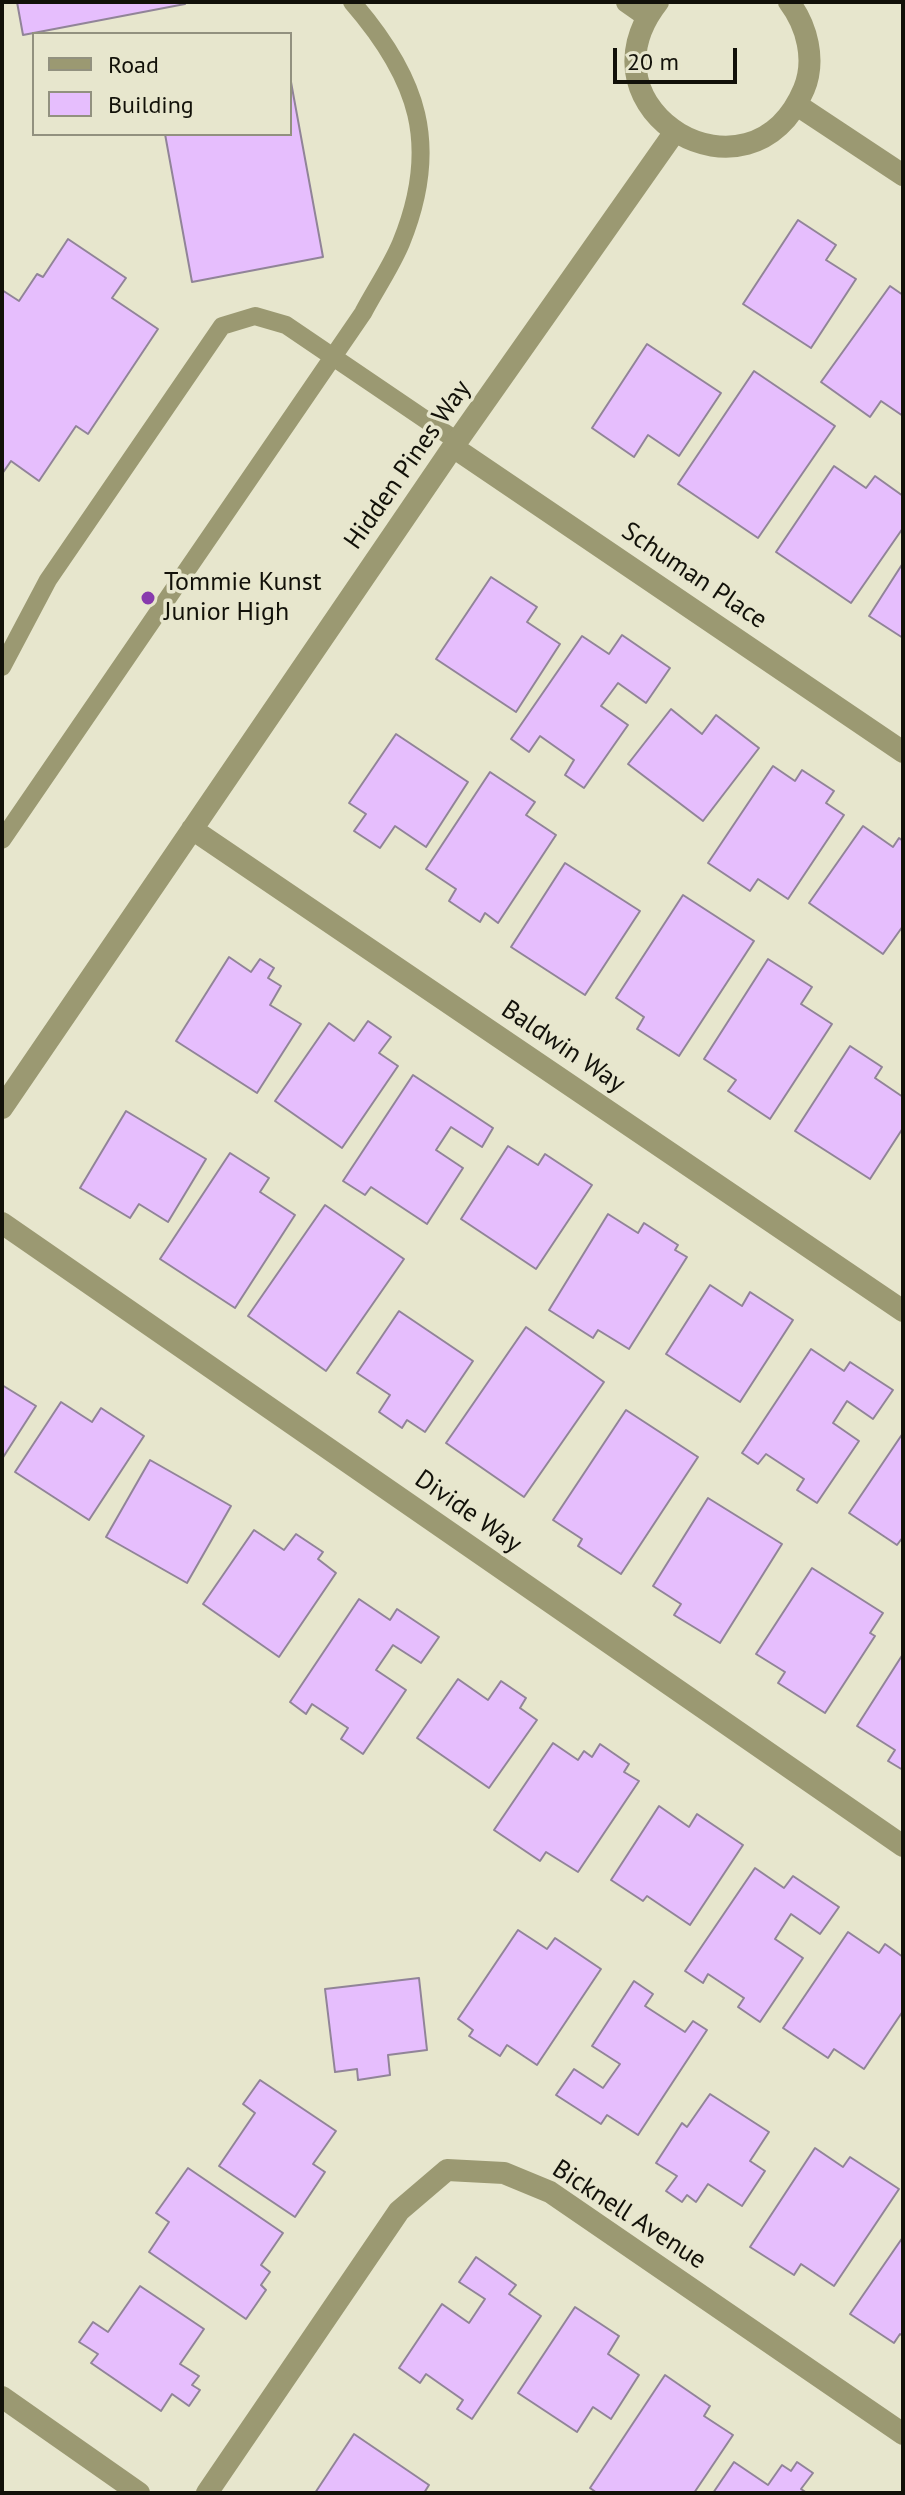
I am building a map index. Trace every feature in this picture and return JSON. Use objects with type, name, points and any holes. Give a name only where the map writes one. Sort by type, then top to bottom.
[{"type":"street","points":[[627,2],[652,9],[637,40],[635,67],[641,92],[654,115],[674,133],[699,144],[727,147],[755,141],[779,127],[797,105],[808,80],[810,53],[804,27],[789,2]]},
{"type":"street","points":[[797,105],[903,175]]},
{"type":"street","name":"Hidden Pines Way","points":[[2,1108],[455,444],[674,133]]},
{"type":"street","name":"Schuman Place","points":[[455,444],[903,752]]},
{"type":"street","name":"Baldwin Way","points":[[192,829],[903,1311]]},
{"type":"street","name":"Divide Way","points":[[2,1223],[903,1846]]},
{"type":"street","name":"Bicknell Avenue","points":[[207,2493],[399,2211],[447,2170],[504,2173],[550,2192],[903,2434]]},
{"type":"street","points":[[2,2397],[139,2493]]},
{"type":"lane","points":[[2,840],[363,313],[400,245],[418,185],[421,144],[408,80],[384,39],[352,2]]},
{"type":"lane","points":[[2,667],[48,580],[222,326],[255,316],[273,319],[455,444]]},
{"type":"building","points":[[17,2],[185,2],[185,4],[23,35]]},
{"type":"building","points":[[292,87],[323,257],[192,282],[165,136],[292,136]]},
{"type":"building","points":[[798,220],[836,245],[826,260],[856,279],[811,348],[743,304]]},
{"type":"building","points":[[68,239],[126,278],[112,298],[158,329],[88,434],[76,426],[39,481],[11,461],[2,474],[2,290],[19,301],[37,274],[43,277]]},
{"type":"building","points":[[890,286],[903,295],[903,416],[881,401],[870,417],[821,382]]},
{"type":"building","points":[[647,344],[721,393],[679,456],[648,435],[634,457],[592,428]]},
{"type":"building","points":[[754,371],[835,426],[758,538],[678,484]]},
{"type":"building","points":[[834,466],[866,488],[875,476],[903,496],[903,528],[851,603],[776,552]]},
{"type":"building","points":[[903,563],[903,638],[869,616]]},
{"type":"building","points":[[491,577],[537,607],[527,622],[560,644],[516,712],[436,659]]},
{"type":"building","points":[[622,635],[670,668],[646,703],[618,683],[601,706],[628,725],[584,788],[565,775],[574,760],[540,736],[529,752],[511,739],[582,636],[609,654]]},
{"type":"building","points":[[671,709],[702,734],[716,715],[759,748],[703,821],[628,764]]},
{"type":"building","points":[[396,734],[468,782],[426,847],[395,826],[380,848],[354,831],[366,814],[349,803]]},
{"type":"building","points":[[773,766],[795,781],[802,770],[834,791],[826,803],[844,815],[788,899],[758,879],[750,891],[708,863]]},
{"type":"building","points":[[490,772],[535,802],[526,815],[556,835],[498,923],[485,913],[480,922],[449,901],[456,889],[426,869]]},
{"type":"building","points":[[863,826],[893,847],[899,838],[903,841],[903,926],[883,954],[809,903]]},
{"type":"building","points":[[565,863],[640,911],[585,995],[511,947]]},
{"type":"building","points":[[683,895],[754,941],[679,1056],[637,1029],[644,1017],[616,998]]},
{"type":"building","points":[[229,957],[251,972],[260,959],[274,968],[268,978],[281,986],[270,1005],[301,1024],[257,1093],[176,1041]]},
{"type":"building","points":[[768,959],[812,987],[801,1004],[832,1024],[770,1119],[728,1091],[736,1080],[704,1059]]},
{"type":"building","points":[[368,1021],[391,1037],[379,1053],[398,1066],[342,1148],[275,1101],[329,1023],[354,1041]]},
{"type":"building","points":[[850,1046],[882,1067],[875,1078],[903,1097],[903,1128],[870,1179],[795,1131]]},
{"type":"building","points":[[413,1075],[493,1128],[482,1147],[451,1127],[436,1150],[463,1168],[427,1224],[371,1187],[365,1195],[343,1181]]},
{"type":"building","points":[[126,1111],[206,1159],[168,1222],[139,1204],[130,1218],[80,1188]]},
{"type":"building","points":[[508,1146],[538,1165],[545,1154],[592,1185],[536,1269],[461,1219]]},
{"type":"building","points":[[230,1153],[269,1178],[260,1192],[295,1215],[235,1308],[160,1259]]},
{"type":"building","points":[[325,1205],[404,1259],[326,1371],[248,1316]]},
{"type":"building","points":[[608,1214],[638,1233],[644,1223],[678,1245],[675,1250],[687,1257],[629,1349],[598,1330],[593,1338],[549,1310]]},
{"type":"building","points":[[710,1285],[742,1306],[750,1292],[793,1320],[740,1402],[666,1354]]},
{"type":"building","points":[[399,1311],[473,1361],[425,1432],[407,1420],[402,1428],[379,1412],[390,1395],[357,1373]]},
{"type":"building","points":[[526,1327],[604,1382],[524,1497],[446,1443]]},
{"type":"building","points":[[811,1349],[844,1371],[850,1362],[893,1390],[873,1419],[847,1401],[833,1423],[859,1441],[817,1503],[797,1490],[804,1479],[766,1454],[758,1464],[742,1453]]},
{"type":"building","points":[[2,1385],[36,1406],[2,1459]]},
{"type":"building","points":[[61,1402],[92,1422],[101,1408],[144,1436],[89,1520],[15,1472]]},
{"type":"building","points":[[626,1410],[698,1457],[621,1574],[578,1546],[582,1539],[553,1520]]},
{"type":"building","points":[[903,1433],[903,1537],[897,1545],[849,1513]]},
{"type":"building","points":[[150,1460],[231,1506],[187,1583],[106,1537]]},
{"type":"building","points":[[708,1498],[782,1544],[720,1643],[674,1615],[681,1604],[653,1586]]},
{"type":"building","points":[[254,1530],[284,1550],[296,1534],[323,1552],[318,1559],[336,1573],[279,1657],[203,1604]]},
{"type":"building","points":[[812,1568],[883,1613],[870,1633],[875,1636],[825,1713],[778,1683],[785,1672],[756,1654]]},
{"type":"building","points":[[359,1599],[390,1620],[397,1609],[439,1637],[421,1663],[393,1645],[376,1670],[406,1690],[363,1754],[341,1739],[348,1728],[312,1704],[306,1714],[290,1702]]},
{"type":"building","points":[[903,1654],[903,1770],[888,1761],[895,1750],[857,1726]]},
{"type":"building","points":[[458,1679],[488,1700],[501,1681],[526,1698],[520,1708],[537,1720],[489,1788],[417,1738]]},
{"type":"building","points":[[553,1743],[578,1760],[584,1751],[592,1757],[600,1744],[629,1764],[624,1772],[639,1781],[578,1872],[546,1852],[540,1861],[494,1830]]},
{"type":"building","points":[[659,1806],[689,1827],[697,1814],[743,1845],[690,1925],[647,1896],[643,1901],[611,1880]]},
{"type":"building","points":[[755,1868],[784,1888],[793,1876],[839,1907],[820,1934],[791,1914],[775,1939],[803,1958],[760,2022],[738,2007],[744,1998],[708,1974],[703,1983],[685,1971]]},
{"type":"building","points":[[518,1930],[547,1949],[555,1938],[601,1969],[537,2065],[507,2045],[500,2056],[469,2036],[473,2030],[458,2019]]},
{"type":"building","points":[[848,1932],[879,1953],[885,1944],[903,1957],[903,2011],[864,2069],[834,2049],[828,2058],[783,2028]]},
{"type":"building","points":[[419,1978],[427,2050],[388,2055],[390,2075],[358,2080],[357,2069],[335,2072],[325,1989]]},
{"type":"building","points":[[634,1981],[653,1994],[645,2006],[685,2032],[693,2021],[707,2030],[638,2135],[607,2115],[601,2124],[556,2095],[574,2069],[603,2088],[620,2064],[592,2046]]},
{"type":"building","points":[[260,2080],[336,2131],[313,2164],[325,2172],[295,2217],[219,2166],[255,2113],[243,2104]]},
{"type":"building","points":[[710,2094],[769,2132],[750,2161],[765,2171],[742,2206],[708,2184],[696,2202],[687,2195],[682,2202],[666,2191],[677,2176],[656,2163],[682,2123],[687,2127]]},
{"type":"building","points":[[815,2148],[843,2167],[850,2157],[899,2189],[834,2286],[801,2264],[794,2275],[750,2247]]},
{"type":"building","points":[[188,2168],[283,2233],[261,2265],[270,2272],[261,2285],[266,2290],[246,2319],[149,2252],[169,2222],[156,2213]]},
{"type":"building","points":[[903,2237],[903,2336],[900,2334],[894,2343],[850,2314]]},
{"type":"building","points":[[476,2257],[516,2285],[509,2294],[541,2316],[472,2419],[457,2409],[463,2400],[426,2374],[420,2383],[399,2368],[442,2304],[469,2323],[485,2299],[459,2282]]},
{"type":"building","points":[[140,2286],[204,2329],[180,2364],[199,2376],[192,2385],[200,2390],[189,2406],[172,2394],[161,2411],[91,2363],[98,2354],[79,2342],[93,2322],[108,2332]]},
{"type":"building","points":[[575,2307],[619,2336],[608,2354],[639,2375],[611,2419],[593,2407],[577,2432],[518,2393]]},
{"type":"building","points":[[665,2375],[710,2406],[704,2416],[733,2435],[694,2493],[597,2493],[590,2488]]},
{"type":"building","points":[[354,2434],[429,2485],[424,2493],[315,2493]]},
{"type":"building","points":[[734,2462],[768,2485],[782,2465],[791,2471],[797,2462],[813,2473],[801,2489],[807,2493],[713,2493]]},
{"type":"place","name":"Tommie Kunst Junior High","points":[[148,598]]}]
